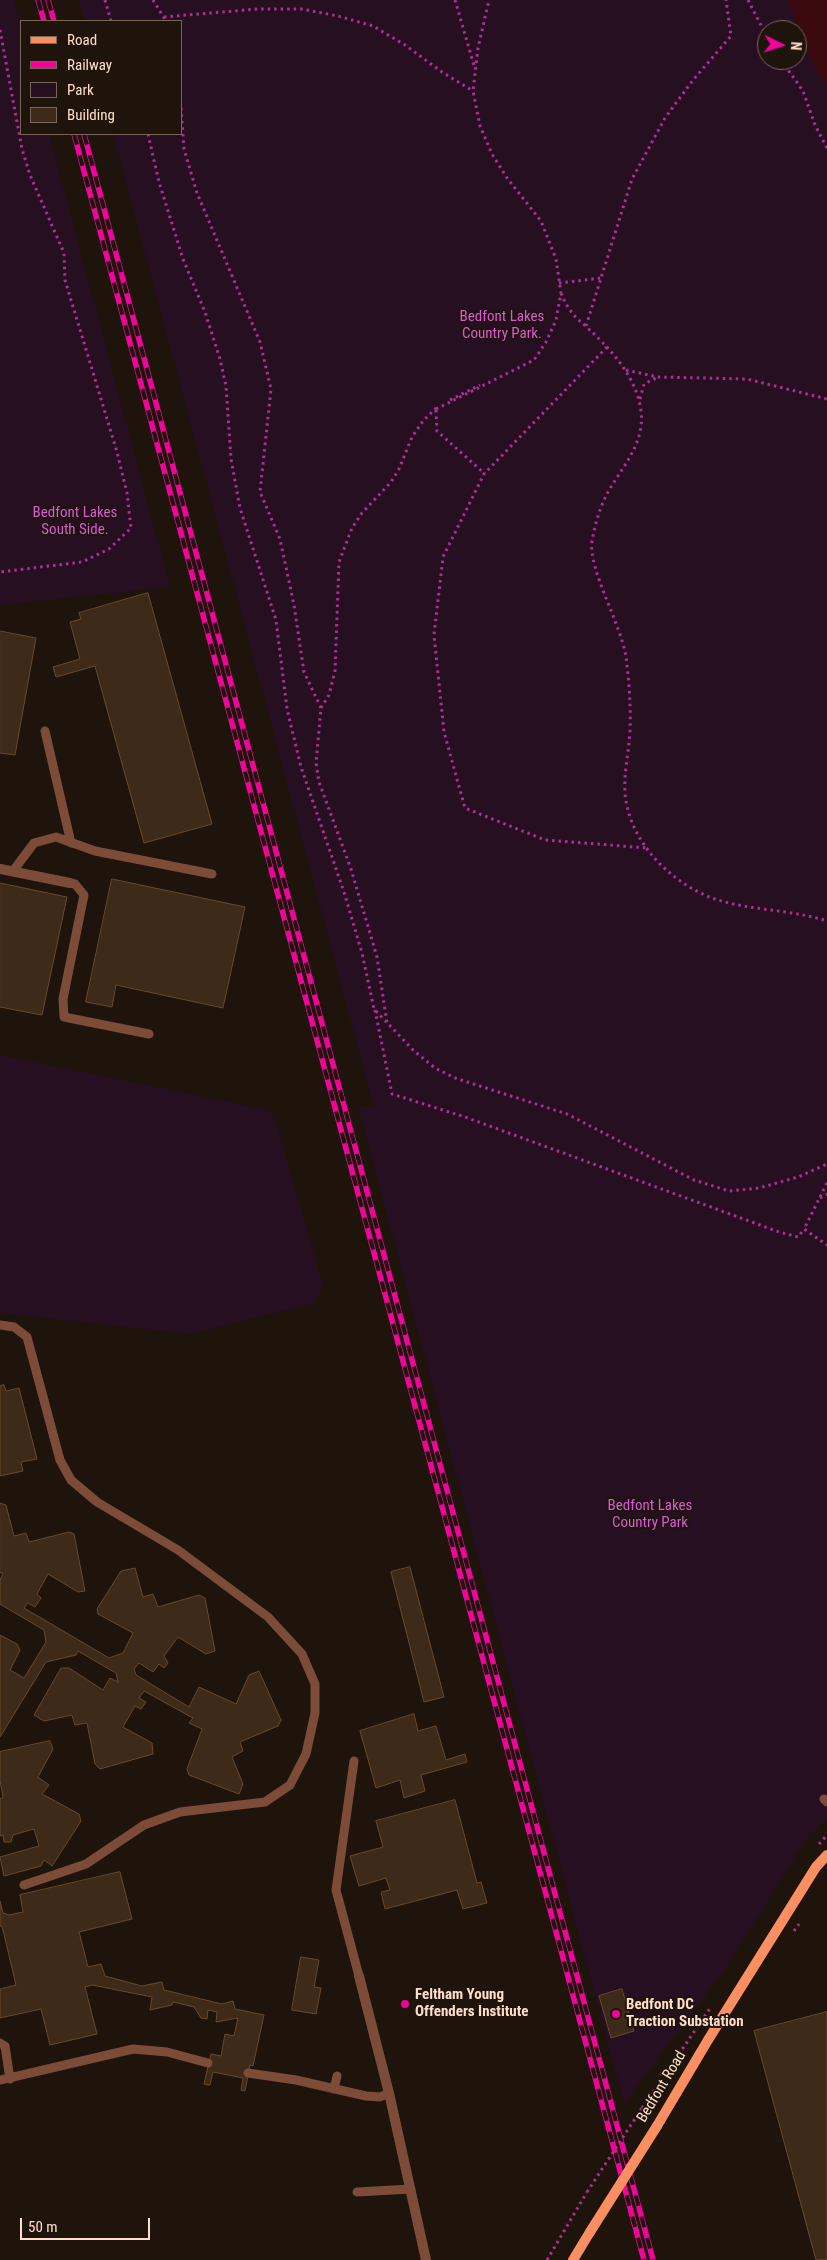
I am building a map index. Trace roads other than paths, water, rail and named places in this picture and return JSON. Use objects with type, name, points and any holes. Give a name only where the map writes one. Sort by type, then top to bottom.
[{"type":"street","points":[[0,869],[70,883]]},
{"type":"street","name":"Bedfont Road","points":[[573,2260],[816,1866],[827,1855]]},
{"type":"street","points":[[359,1976],[389,2093],[426,2260]]},
{"type":"lane","points":[[44,731],[71,843]]},
{"type":"lane","points":[[13,871],[34,842],[56,837],[95,851],[212,874]]},
{"type":"lane","points":[[70,883],[75,884],[84,895],[63,999],[64,1017],[148,1034]]},
{"type":"lane","points":[[0,1325],[14,1327],[27,1337],[60,1460],[71,1480],[98,1502],[178,1550],[268,1617],[302,1654],[315,1684],[315,1712],[306,1754],[290,1785],[265,1802],[180,1812],[144,1825],[86,1864],[24,1885]]},
{"type":"lane","points":[[354,1761],[336,1890],[359,1976]]},
{"type":"lane","points":[[0,2043],[5,2046],[10,2079]]},
{"type":"lane","points":[[0,2080],[133,2049],[167,2052],[208,2063]]},
{"type":"lane","points":[[248,2074],[380,2097],[389,2093]]},
{"type":"lane","points":[[334,2089],[337,2076]]},
{"type":"lane","points":[[358,2192],[411,2188]]},
{"type":"railway","points":[[38,0],[44,20]]},
{"type":"railway","points":[[48,0],[54,20]]},
{"type":"railway","points":[[74,135],[644,2260]]},
{"type":"railway","points":[[84,135],[653,2260]]},
{"type":"place","name":"Feltham Young Offenders Institute","points":[[405,2004]]},
{"type":"place","name":"Bedfont DC Traction Substation","points":[[616,2014]]},
{"type":"park label","name":"Bedfont Lakes Country Park.","points":[[502,326]]},
{"type":"park label","name":"Bedfont Lakes South Side.","points":[[75,522]]},
{"type":"park label","name":"Bedfont Lakes Country Park","points":[[650,1514]]}]
